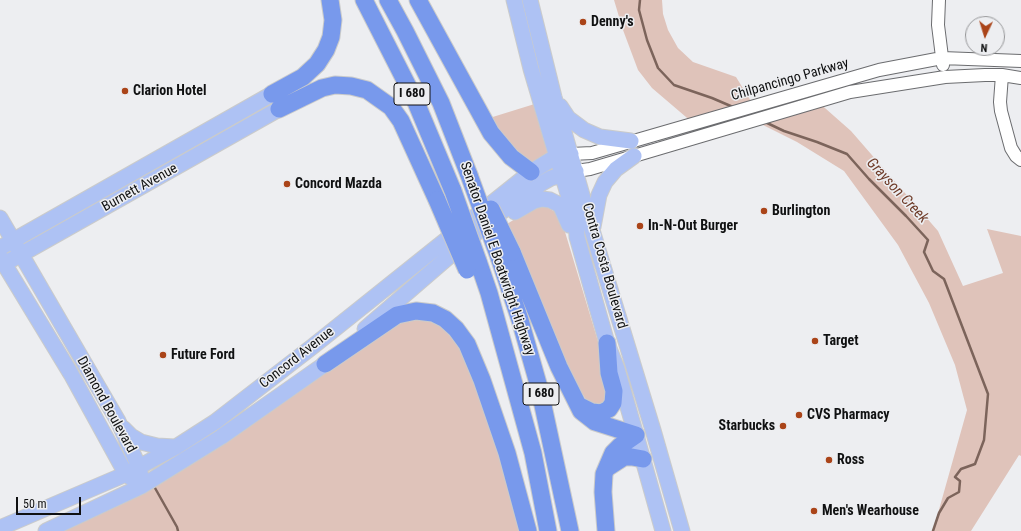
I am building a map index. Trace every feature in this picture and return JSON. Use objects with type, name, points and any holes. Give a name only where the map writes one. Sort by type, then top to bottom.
[{"type":"highway","points":[[276,102],[317,64],[326,50],[331,37],[333,20],[330,0]]},
{"type":"highway","name":"Senator Daniel E Boatwright Highway","points":[[364,0],[415,100],[453,191],[472,266],[489,293],[533,454],[548,531]]},
{"type":"highway","name":"Senator Daniel E Boatwright Highway","points":[[388,0],[441,103],[469,175],[506,256],[520,320],[539,387],[570,531]]},
{"type":"highway","points":[[418,0],[491,133],[511,157],[530,172]]},
{"type":"highway","points":[[276,102],[335,85],[351,86],[367,90],[391,107],[401,122],[437,200],[472,266]]},
{"type":"highway","points":[[506,256],[576,404],[581,411],[595,422],[636,435]]},
{"type":"highway","points":[[325,364],[397,315],[416,311],[433,313],[445,319],[456,329],[467,344],[482,380],[507,452],[528,531]]},
{"type":"highway","points":[[576,404],[588,410],[601,413],[609,409],[613,403],[614,391],[609,373],[607,343]]},
{"type":"highway","points":[[606,531],[603,478],[613,453],[636,435]]},
{"type":"highway","points":[[606,469],[624,457],[643,459]]},
{"type":"main road","name":"Contra Costa Boulevard","points":[[514,0],[530,63],[564,155],[569,173],[592,230],[651,423],[682,531]]},
{"type":"main road","name":"Contra Costa Boulevard","points":[[530,0],[554,97],[564,155]]},
{"type":"main road","points":[[554,97],[568,118],[584,130],[600,136],[631,141]]},
{"type":"main road","name":"Burnett Avenue","points":[[6,245],[276,102]]},
{"type":"main road","name":"Burnett Avenue","points":[[1,263],[21,255],[276,102]]},
{"type":"main road","name":"Concord Avenue","points":[[0,528],[133,471],[176,447],[215,422],[306,352],[530,172],[564,155]]},
{"type":"main road","points":[[592,230],[599,195],[605,182],[616,169],[634,156]]},
{"type":"main road","name":"Concord Avenue","points":[[46,531],[142,486],[221,437],[325,364],[496,215],[534,187],[551,178],[569,173]]},
{"type":"main road","name":"Contra Costa Boulevard","points":[[569,173],[577,237],[663,531]]},
{"type":"main road","points":[[496,215],[516,212],[534,200],[550,200],[561,207],[568,223],[577,237]]},
{"type":"main road","name":"Diamond Boulevard","points":[[0,218],[6,245],[21,255],[119,425],[133,471]]},
{"type":"main road","name":"Diamond Boulevard","points":[[1,263],[142,486]]},
{"type":"main road","points":[[119,425],[131,436],[141,442],[158,446],[176,447]]},
{"type":"street","points":[[939,0],[938,25],[945,77]]},
{"type":"street","name":"Chilpancingo Parkway","points":[[564,155],[592,153],[878,70],[942,58],[1021,61]]},
{"type":"street","name":"Chilpancingo Parkway","points":[[569,173],[590,169],[850,92],[945,77],[1002,75],[1021,78]]},
{"type":"street","points":[[1002,75],[1000,102],[1001,112],[1011,148],[1016,156],[1021,160]]},
{"type":"street","points":[[774,114],[779,108],[788,102],[820,92],[829,87],[831,84]]},
{"type":"street","points":[[688,140],[688,135],[690,132],[716,121],[724,114]]},
{"type":"shaded area","points":[[614,0],[662,0],[663,14],[668,30],[678,48],[693,62],[736,77],[754,106],[693,123],[652,88],[638,70],[623,30]]},
{"type":"shaded area","points":[[817,101],[851,131],[938,231],[963,286],[1003,273],[987,229],[1021,236],[1021,456],[1019,455],[971,531],[933,531],[967,410],[955,365],[929,303],[898,245],[844,171],[797,142],[753,120]]},
{"type":"shaded area","points":[[541,102],[557,156],[531,172],[483,120]]},
{"type":"shaded area","points":[[545,206],[557,213],[562,222],[600,348],[609,384],[605,400],[599,405],[589,402],[585,398],[568,368],[507,224],[531,209]]},
{"type":"shaded area","points":[[416,311],[456,329],[528,531],[46,531],[142,486]]},
{"type":"waterway","name":"Grayson Creek","points":[[640,0],[639,10],[647,40],[658,68],[674,85],[733,107]]},
{"type":"waterway","name":"Grayson Creek","points":[[765,122],[784,131],[847,154],[928,240],[924,252],[933,271],[944,279],[988,394],[984,440],[975,464],[961,469],[955,477],[960,481],[959,492],[948,498],[939,513],[933,531]]},
{"type":"waterway","points":[[155,488],[178,531]]},
{"type":"place","name":"Denny's","points":[[583,22]]},
{"type":"place","name":"Clarion Hotel","points":[[125,91]]},
{"type":"place","name":"Concord Mazda","points":[[287,184]]},
{"type":"place","name":"Burlington","points":[[764,211]]},
{"type":"place","name":"In-N-Out Burger","points":[[640,226]]},
{"type":"place","name":"Target","points":[[815,341]]},
{"type":"place","name":"Future Ford","points":[[163,355]]},
{"type":"place","name":"CVS Pharmacy","points":[[799,415]]},
{"type":"place","name":"Starbucks","points":[[783,426]]},
{"type":"place","name":"Ross","points":[[829,460]]},
{"type":"place","name":"Men's Wearhouse","points":[[814,511]]}]
